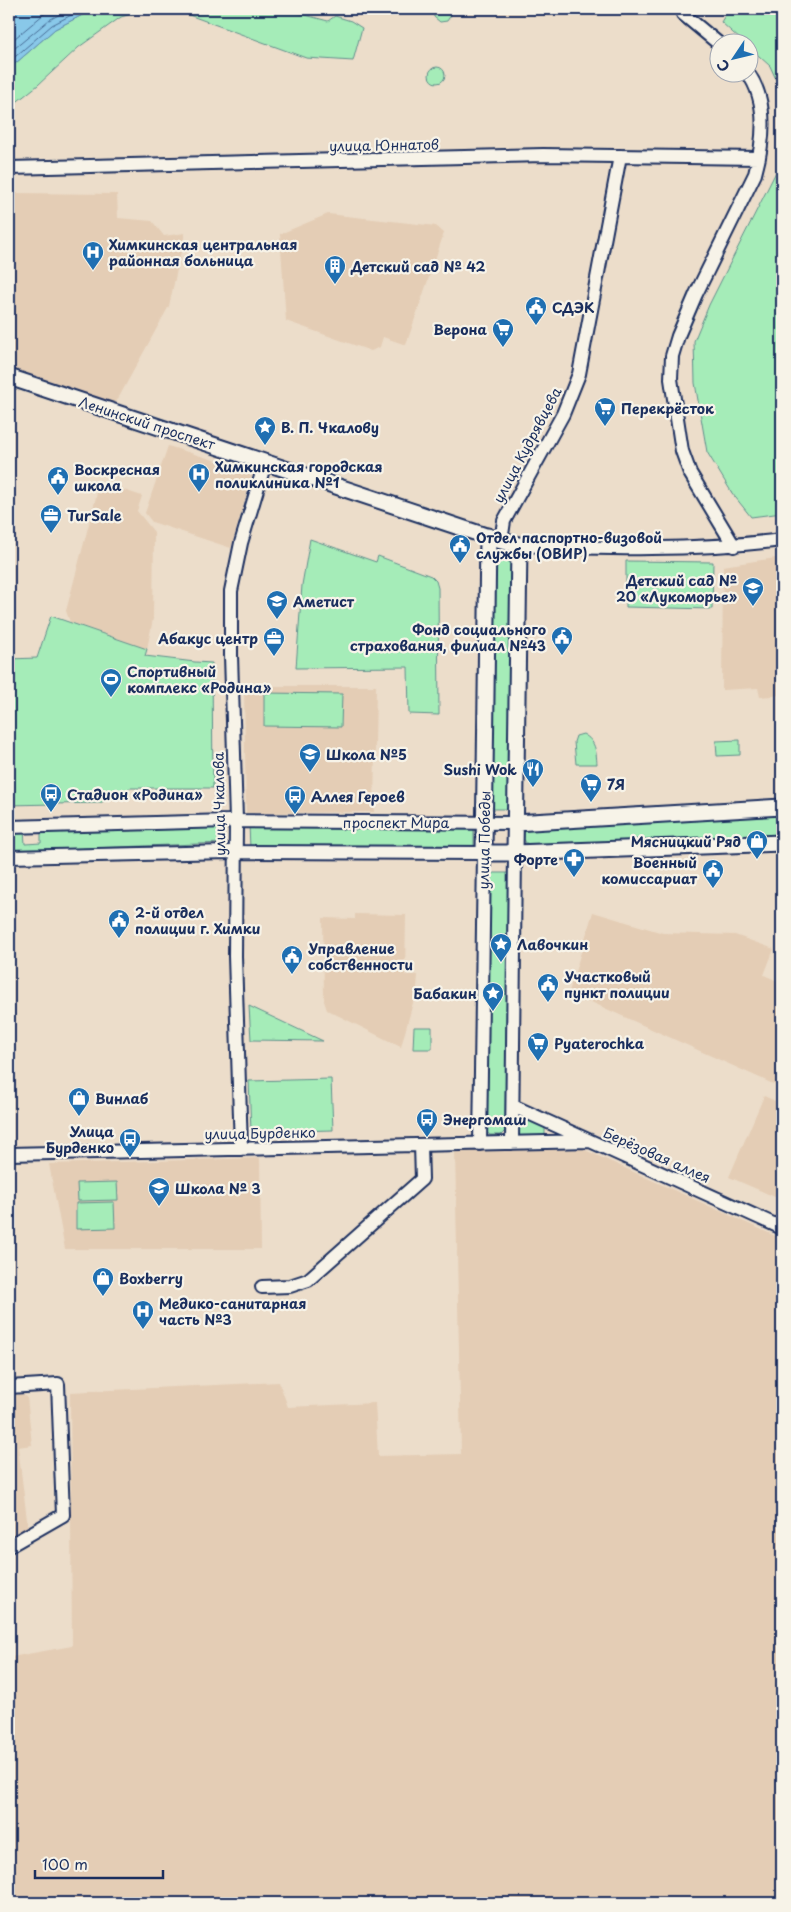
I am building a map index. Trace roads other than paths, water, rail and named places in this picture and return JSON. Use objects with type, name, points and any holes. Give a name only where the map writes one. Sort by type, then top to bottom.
[{"type":"main road","name":"Ленинский проспект","points":[[9,377],[519,545]]},
{"type":"main road","name":"улица Победы","points":[[484,853],[495,538]]},
{"type":"main road","points":[[515,853],[519,545]]},
{"type":"main road","name":"проспект Мира","points":[[515,823],[782,807]]},
{"type":"main road","points":[[484,853],[782,842]]},
{"type":"street","points":[[682,14],[708,35]]},
{"type":"street","points":[[734,546],[690,473],[682,451],[671,379],[672,356],[678,336],[696,294],[755,174],[763,128],[761,102],[754,82]]},
{"type":"street","name":"улица Юннатов","points":[[9,168],[543,156],[759,158]]},
{"type":"street","name":"улица Кудрявцева","points":[[495,538],[563,414],[579,374],[620,156]]},
{"type":"street","name":"улица Чкалова","points":[[241,1149],[235,956],[236,820],[231,668],[231,590],[241,542],[265,462]]},
{"type":"street","name":"Ленинский проспект","points":[[519,545],[611,549],[734,546],[782,540]]},
{"type":"street","name":"проспект Мира","points":[[9,827],[236,820],[515,823]]},
{"type":"street","points":[[9,857],[236,852],[484,853]]},
{"type":"street","name":"улица Победы","points":[[480,1144],[484,853]]},
{"type":"street","points":[[512,1143],[515,1010],[515,853]]},
{"type":"street","points":[[512,1106],[590,1141]]},
{"type":"street","name":"Берёзовая аллея","points":[[512,1143],[590,1141],[782,1228]]},
{"type":"street","name":"улица Бурденко","points":[[9,1154],[512,1143]]},
{"type":"street","points":[[262,1287],[290,1286],[308,1280],[367,1230],[422,1179],[420,1145]]},
{"type":"street","points":[[9,1386],[58,1384],[63,1515],[9,1546]]},
{"type":"water","points":[[9,9],[94,9],[55,29],[9,69]]},
{"type":"place","name":"Химкинская центральная районная больница","points":[[93,271]]},
{"type":"place","name":"Детский сад № 42","points":[[335,285]]},
{"type":"place","name":"СДЭК","points":[[536,326]]},
{"type":"place","name":"Верона","points":[[503,348]]},
{"type":"place","name":"Перекрёсток","points":[[605,427]]},
{"type":"place","name":"В. П. Чкалову","points":[[265,446]]},
{"type":"place","name":"Химкинская городская поликлиника №1","points":[[199,493]]},
{"type":"place","name":"Воскресная школа","points":[[58,496]]},
{"type":"place","name":"TurSale","points":[[51,534]]},
{"type":"place","name":"Отдел паспортно-визовой службы (ОВИР)","points":[[460,564]]},
{"type":"place","name":"Детский сад № 20 «Лукоморье»","points":[[753,607]]},
{"type":"place","name":"Аметист","points":[[277,620]]},
{"type":"place","name":"Фонд социального страхования, филиал №43","points":[[562,656]]},
{"type":"place","name":"Абакус центр","points":[[274,657]]},
{"type":"place","name":"Спортивный комплекс «Родина»","points":[[111,698]]},
{"type":"place","name":"Школа №5","points":[[310,773]]},
{"type":"place","name":"Sushi Wok","points":[[533,788]]},
{"type":"place","name":"7Я","points":[[591,803]]},
{"type":"place","name":"Стадион «Родина»","points":[[51,813]]},
{"type":"place","name":"Аллея Героев","points":[[295,815]]},
{"type":"place","name":"Мясницкий Ряд","points":[[757,860]]},
{"type":"place","name":"Форте","points":[[574,878]]},
{"type":"place","name":"Военный комиссариат","points":[[713,889]]},
{"type":"place","name":"2-й отдел полиции г. Химки","points":[[119,939]]},
{"type":"place","name":"Лавочкин","points":[[501,963]]},
{"type":"place","name":"Управление собственности","points":[[292,975]]},
{"type":"place","name":"Участковый пункт полиции","points":[[548,1003]]},
{"type":"place","name":"Бабакин","points":[[493,1012]]},
{"type":"place","name":"Pyaterochka","points":[[538,1062]]},
{"type":"place","name":"Винлаб","points":[[79,1117]]},
{"type":"place","name":"Энергомаш","points":[[427,1138]]},
{"type":"place","name":"Улица Бурденко","points":[[130,1158]]},
{"type":"place","name":"Школа № 3","points":[[159,1207]]},
{"type":"place","name":"Boxberry","points":[[103,1297]]},
{"type":"place","name":"Медико-санитарная часть №3","points":[[143,1330]]}]
